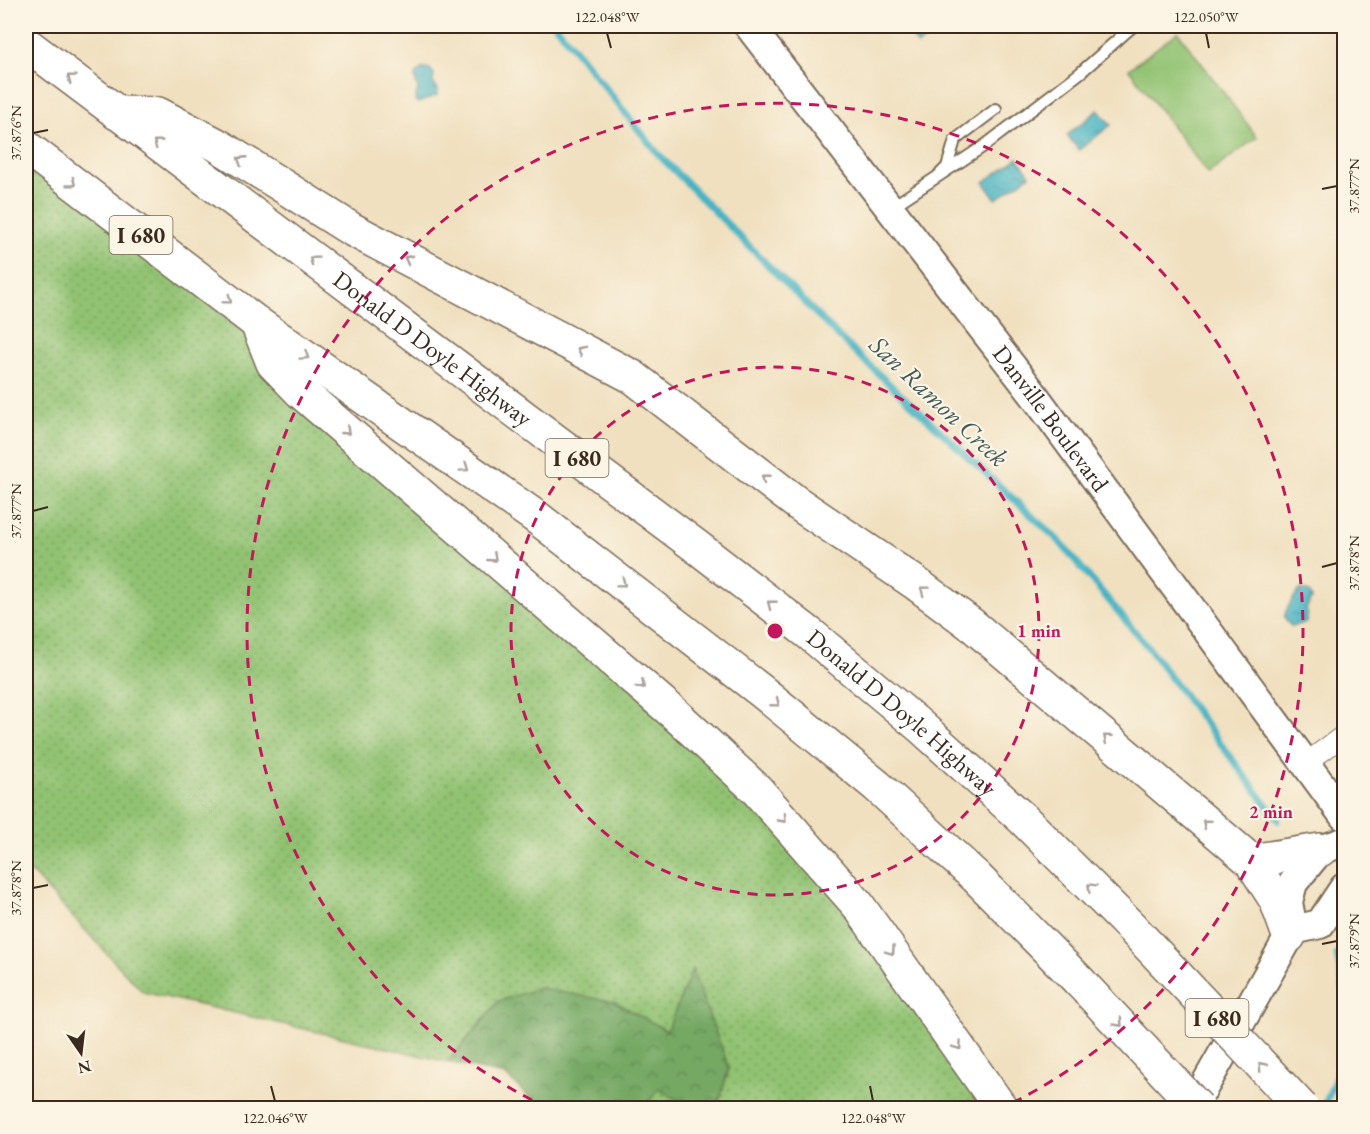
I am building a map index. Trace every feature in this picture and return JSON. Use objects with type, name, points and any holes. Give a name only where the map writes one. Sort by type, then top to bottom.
[{"type":"highway","name":"Donald D Doyle Highway","points":[[26,44],[697,547],[810,634],[921,726],[1023,819],[1132,928],[1302,1108]]},
{"type":"highway","points":[[117,113],[158,114],[219,146],[351,230],[633,377],[797,503],[972,624],[1251,861],[1276,900],[1291,933]]},
{"type":"highway","name":"I 680","points":[[26,147],[257,323],[536,517],[765,694],[894,801],[976,877],[1079,981],[1198,1108]]},
{"type":"highway","points":[[257,323],[273,363],[301,392],[676,715],[756,789],[858,905],[1001,1108]]},
{"type":"highway","points":[[1251,861],[1332,846]]},
{"type":"main road","name":"Danville Boulevard","points":[[752,27],[1041,404],[1344,816]]},
{"type":"main road","points":[[1192,1108],[1291,933],[1288,902],[1293,883],[1332,846]]},
{"type":"main road","points":[[1291,933],[1320,924],[1344,888]]},
{"type":"street","points":[[1306,763],[1344,735]]},
{"type":"lane","points":[[890,208],[984,146],[1080,73],[1133,26]]},
{"type":"lane","points":[[937,177],[947,167],[955,140],[996,109]]},
{"type":"green space","points":[[1178,32],[1257,137],[1208,174],[1129,69]]},
{"type":"green space","points":[[26,147],[257,323],[273,363],[756,789],[1001,1108],[955,1108],[951,1104],[943,1108],[717,1108],[729,1068],[692,971],[667,1031],[615,1002],[499,1001],[448,1062],[143,992],[26,867]]},
{"type":"green space","points":[[692,970],[729,1068],[717,1108],[691,1108],[659,1089],[644,1108],[541,1108],[505,1075],[448,1062],[499,1001],[539,988],[615,1002],[667,1031]]},
{"type":"green space","points":[[659,1088],[691,1108],[644,1108]]},
{"type":"water","points":[[913,26],[936,26],[937,30],[918,45],[907,30]]},
{"type":"water","points":[[421,69],[430,69],[434,74],[433,83],[438,89],[438,95],[418,103],[415,101],[418,87],[415,75]]},
{"type":"water","points":[[1098,110],[1111,125],[1079,150],[1067,135]]},
{"type":"water","points":[[1018,158],[1030,175],[996,199],[984,182]]},
{"type":"water","points":[[1302,589],[1309,592],[1312,598],[1306,609],[1307,620],[1305,623],[1291,626],[1285,618],[1286,611]]},
{"type":"waterway","name":"San Ramon Creek","points":[[556,26],[659,155],[840,338],[1059,541],[1147,646],[1278,820]]},
{"type":"waterway","name":"San Ramon Creek","points":[[1337,955],[1344,990]]},
{"type":"waterway","name":"San Ramon Creek","points":[[1323,1108],[1339,1066],[1344,1022]]}]
